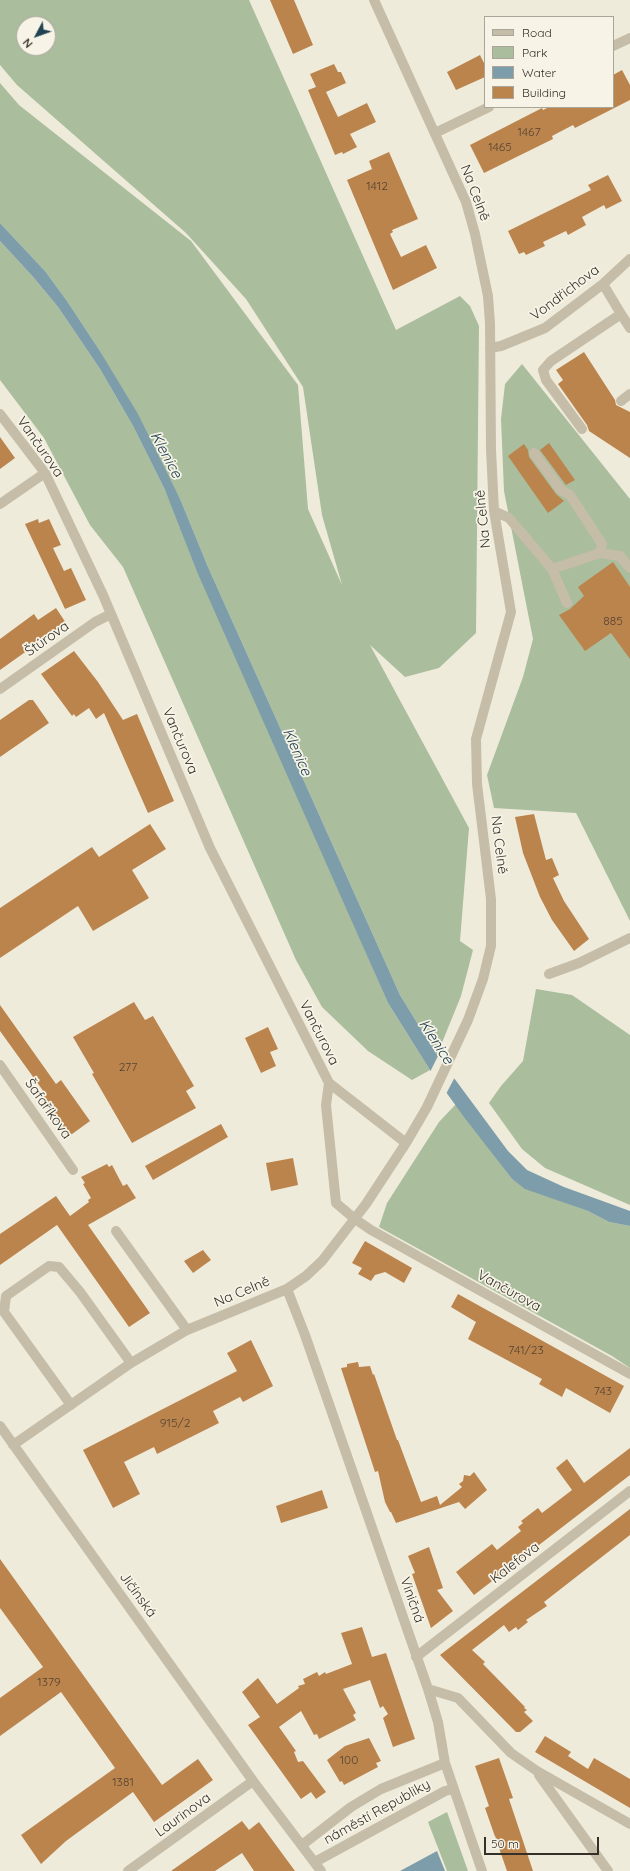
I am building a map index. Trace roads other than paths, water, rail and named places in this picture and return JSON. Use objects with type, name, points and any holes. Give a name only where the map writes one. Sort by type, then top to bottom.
[{"type":"street","name":"Na Celně","points":[[13,1445],[131,1363],[187,1330],[287,1288],[306,1276],[322,1261],[355,1219],[406,1143],[427,1107],[456,1045],[483,979],[491,946],[491,899],[477,784],[476,739],[511,612],[494,511],[491,450],[488,296],[475,234],[466,202],[374,0]]},
{"type":"street","points":[[614,46],[630,38]]},
{"type":"street","points":[[435,133],[487,108]]},
{"type":"street","name":"Vondřichova","points":[[490,348],[502,346],[545,328],[603,284],[630,259]]},
{"type":"street","points":[[603,284],[630,328]]},
{"type":"street","points":[[582,429],[546,380],[543,370],[551,361],[621,314]]},
{"type":"street","points":[[621,401],[630,394]]},
{"type":"street","name":"Vančurova","points":[[0,414],[45,473],[111,614],[210,848],[329,1084],[406,1143]]},
{"type":"street","points":[[534,454],[561,490],[570,495],[602,544],[600,553]]},
{"type":"street","points":[[0,504],[45,473]]},
{"type":"street","points":[[494,511],[510,518],[552,569],[567,603]]},
{"type":"street","points":[[552,569],[600,553],[620,556],[630,568]]},
{"type":"street","name":"Štúrova","points":[[0,689],[95,622],[111,614]]},
{"type":"street","points":[[549,974],[579,963],[630,938]]},
{"type":"street","name":"Šafaříkova","points":[[0,1065],[73,1170]]},
{"type":"street","name":"Vančurova","points":[[329,1084],[326,1105],[336,1203],[371,1230],[630,1374]]},
{"type":"street","points":[[116,1231],[187,1330]]},
{"type":"street","points":[[71,1405],[4,1312],[6,1296],[48,1266],[59,1267],[80,1292],[131,1363]]},
{"type":"street","name":"Viničná","points":[[287,1288],[305,1335],[428,1689]]},
{"type":"street","name":"Jičínská","points":[[0,1426],[253,1781]]},
{"type":"street","name":"Kalefova","points":[[416,1657],[630,1490]]},
{"type":"street","points":[[428,1689],[458,1698],[511,1753],[537,1771],[630,1824]]},
{"type":"street","name":"náměstí Republiky","points":[[428,1689],[438,1722],[445,1763],[482,1871]]},
{"type":"street","name":"náměstí Republiky","points":[[302,1845],[351,1807],[381,1789],[445,1763]]},
{"type":"street","points":[[537,1771],[608,1871]]},
{"type":"street","name":"náměstí Republiky","points":[[253,1781],[321,1871]]},
{"type":"street","name":"Laurinova","points":[[128,1871],[253,1781]]},
{"type":"street","name":"náměstí Republiky","points":[[315,1862],[445,1791],[453,1789]]},
{"type":"water","points":[[0,223],[45,271],[67,301],[98,348],[138,414],[181,501],[208,567],[400,995],[437,1055],[508,1151],[527,1170],[564,1187],[630,1211],[630,1226],[609,1222],[588,1211],[525,1189],[512,1179],[430,1070],[388,1003],[198,574],[165,490],[133,426],[100,369],[58,307],[0,241]]},
{"type":"water","points":[[437,1851],[445,1871],[400,1871]]},
{"type":"water label","name":"Klenice","points":[[166,455]]},
{"type":"water label","name":"Klenice","points":[[297,752]]},
{"type":"water label","name":"Klenice","points":[[436,1042]]}]
